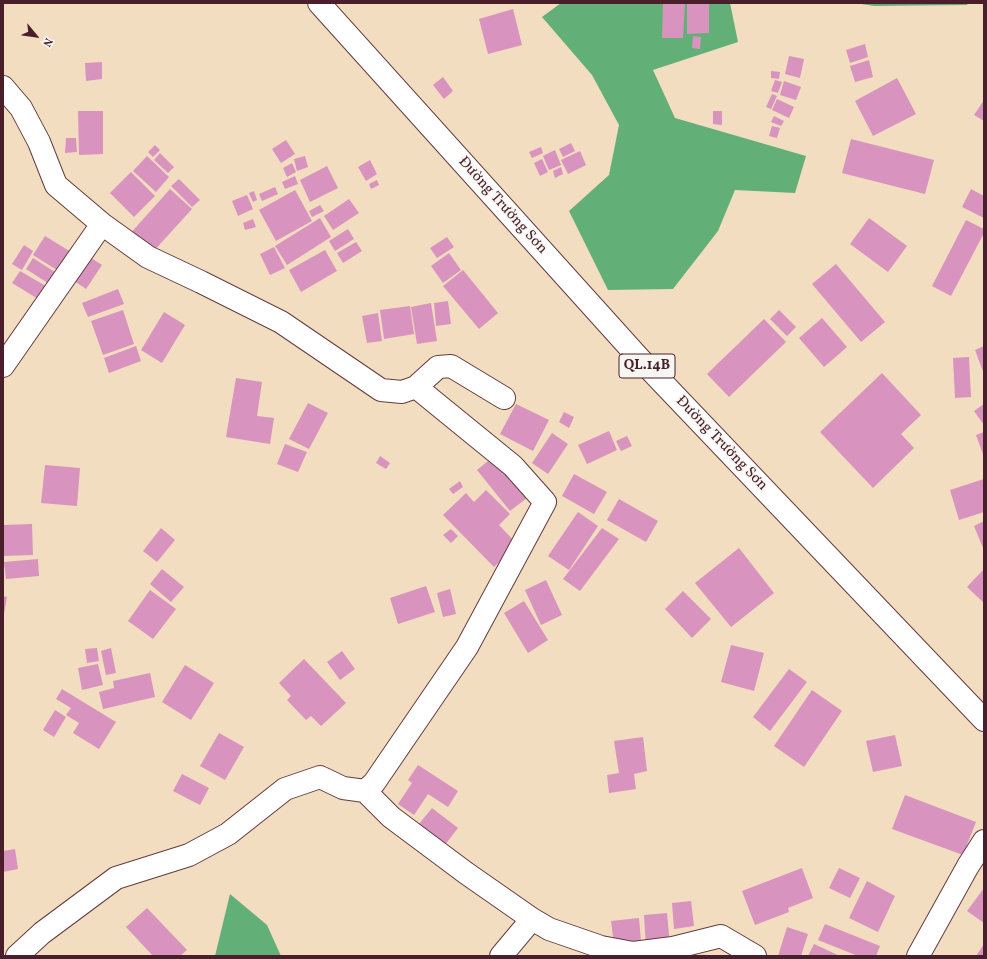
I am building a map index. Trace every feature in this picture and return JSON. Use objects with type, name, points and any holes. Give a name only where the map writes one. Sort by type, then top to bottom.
[{"type":"main road","name":"Đường Trường Sơn","points":[[319,3],[639,358],[984,720]]},
{"type":"main road","points":[[3,87],[21,108],[36,135],[56,185],[102,224],[148,257],[281,322],[381,390],[402,392],[416,387],[438,367],[451,366],[504,398]]},
{"type":"main road","points":[[3,366],[102,224]]},
{"type":"main road","points":[[365,791],[374,783],[467,646],[545,502],[513,466],[416,387]]},
{"type":"main road","points":[[17,956],[42,933],[116,878],[189,855],[228,834],[285,789],[320,777],[342,788],[365,791],[391,817],[532,919],[549,929],[601,947],[633,953],[673,948],[721,936],[755,956]]},
{"type":"main road","points":[[918,956],[968,866],[984,841]]},
{"type":"main road","points":[[501,956],[532,919]]},
{"type":"green space","points":[[561,3],[730,3],[738,42],[653,70],[675,118],[806,156],[795,193],[735,190],[718,231],[673,289],[608,290],[569,211],[609,175],[619,125],[592,75],[542,17]]},
{"type":"green space","points":[[855,3],[968,3],[967,5],[874,6]]},
{"type":"green space","points":[[230,894],[267,925],[281,956],[215,956]]},
{"type":"building","points":[[663,3],[685,3],[683,38],[662,38]]},
{"type":"building","points":[[687,3],[709,3],[709,33],[687,34]]},
{"type":"building","points":[[513,9],[522,45],[488,54],[479,19]]},
{"type":"building","points":[[693,36],[701,37],[700,49],[692,48]]},
{"type":"building","points":[[865,44],[868,57],[850,63],[846,50]]},
{"type":"building","points":[[789,56],[804,59],[800,78],[785,74]]},
{"type":"building","points":[[869,60],[873,77],[855,82],[850,66]]},
{"type":"building","points":[[102,62],[102,79],[86,81],[85,63]]},
{"type":"building","points":[[771,71],[780,72],[779,79],[771,78]]},
{"type":"building","points":[[443,77],[453,91],[444,99],[433,85]]},
{"type":"building","points":[[897,78],[916,114],[873,136],[855,101]]},
{"type":"building","points":[[775,80],[782,82],[778,93],[771,91]]},
{"type":"building","points":[[784,81],[801,87],[796,100],[780,95]]},
{"type":"building","points":[[772,94],[777,96],[771,109],[766,107]]},
{"type":"building","points":[[777,99],[794,107],[789,118],[772,110]]},
{"type":"building","points":[[984,100],[984,121],[974,115]]},
{"type":"building","points":[[78,111],[103,111],[103,154],[79,155]]},
{"type":"building","points":[[713,111],[722,111],[722,125],[713,124]]},
{"type":"building","points":[[774,116],[784,121],[781,126],[771,122]]},
{"type":"building","points":[[772,126],[780,128],[777,138],[769,136]]},
{"type":"building","points":[[66,138],[76,138],[77,152],[65,153]]},
{"type":"building","points":[[851,139],[934,160],[925,194],[842,173]]},
{"type":"building","points":[[286,140],[295,154],[281,163],[272,149]]},
{"type":"building","points":[[571,143],[575,151],[563,157],[559,149]]},
{"type":"building","points":[[155,145],[160,150],[153,157],[148,152]]},
{"type":"building","points":[[541,147],[543,153],[532,158],[529,152]]},
{"type":"building","points":[[555,150],[561,165],[549,170],[543,156]]},
{"type":"building","points":[[580,151],[586,165],[568,174],[561,160]]},
{"type":"building","points":[[160,153],[174,167],[168,173],[154,160]]},
{"type":"building","points":[[147,156],[169,177],[156,192],[133,171]]},
{"type":"building","points":[[305,156],[308,167],[297,171],[294,159]]},
{"type":"building","points":[[542,159],[548,172],[540,176],[534,163]]},
{"type":"building","points":[[370,160],[377,174],[366,181],[358,167]]},
{"type":"building","points":[[292,163],[296,172],[287,177],[283,168]]},
{"type":"building","points":[[327,166],[338,188],[310,202],[300,180]]},
{"type":"building","points":[[561,167],[563,174],[555,178],[553,171]]},
{"type":"building","points":[[131,172],[155,196],[134,217],[110,193]]},
{"type":"building","points":[[295,176],[298,184],[285,189],[282,182]]},
{"type":"building","points":[[179,179],[200,200],[192,207],[171,186]]},
{"type":"building","points":[[377,180],[379,185],[371,189],[369,184]]},
{"type":"building","points":[[275,187],[278,194],[262,201],[259,194]]},
{"type":"building","points":[[170,189],[192,209],[151,254],[129,235]]},
{"type":"building","points":[[971,189],[984,196],[984,218],[962,207]]},
{"type":"building","points":[[295,190],[312,221],[276,241],[259,210]]},
{"type":"building","points":[[254,191],[257,200],[253,202],[249,193]]},
{"type":"building","points":[[247,195],[253,209],[238,216],[232,201]]},
{"type":"building","points":[[349,199],[359,213],[333,230],[324,216]]},
{"type":"building","points":[[320,205],[324,211],[312,217],[309,211]]},
{"type":"building","points":[[320,218],[331,237],[287,265],[275,246]]},
{"type":"building","points":[[869,218],[907,246],[888,272],[850,244]]},
{"type":"building","points":[[253,219],[256,227],[245,230],[243,223]]},
{"type":"building","points":[[966,220],[984,229],[984,233],[951,296],[932,286]]},
{"type":"building","points":[[348,229],[354,239],[335,251],[329,241]]},
{"type":"building","points":[[45,236],[71,252],[60,272],[33,255]]},
{"type":"building","points":[[447,237],[454,247],[437,258],[430,248]]},
{"type":"building","points":[[356,242],[362,251],[343,263],[337,253]]},
{"type":"building","points":[[24,245],[33,251],[22,270],[12,264]]},
{"type":"building","points":[[274,247],[285,268],[270,275],[260,254]]},
{"type":"building","points":[[325,250],[337,271],[301,292],[289,270]]},
{"type":"building","points":[[449,253],[461,270],[443,283],[431,266]]},
{"type":"building","points":[[88,256],[102,265],[86,289],[73,280]]},
{"type":"building","points":[[33,258],[58,274],[51,285],[26,269]]},
{"type":"building","points":[[836,264],[885,322],[861,342],[812,284]]},
{"type":"building","points":[[463,270],[498,313],[479,329],[443,286]]},
{"type":"building","points":[[20,271],[51,289],[43,302],[12,283]]},
{"type":"building","points":[[118,289],[124,304],[88,317],[82,303]]},
{"type":"building","points":[[448,301],[451,324],[436,326],[434,303]]},
{"type":"building","points":[[431,303],[437,341],[417,344],[411,307]]},
{"type":"building","points":[[410,306],[414,334],[384,339],[380,310]]},
{"type":"building","points":[[123,310],[134,344],[103,355],[91,321]]},
{"type":"building","points":[[779,310],[796,327],[787,336],[770,319]]},
{"type":"building","points":[[164,312],[185,325],[162,363],[141,350]]},
{"type":"building","points":[[378,313],[382,341],[367,343],[362,316]]},
{"type":"building","points":[[822,318],[847,347],[824,367],[799,338]]},
{"type":"building","points":[[764,319],[786,342],[729,397],[707,374]]},
{"type":"building","points":[[136,346],[141,361],[109,373],[104,358]]},
{"type":"building","points":[[984,346],[984,374],[975,350]]},
{"type":"building","points":[[969,357],[971,397],[955,398],[953,358]]},
{"type":"building","points":[[882,373],[921,415],[901,434],[914,448],[873,488],[820,432]]},
{"type":"building","points":[[236,378],[262,382],[257,416],[274,418],[270,444],[226,437]]},
{"type":"building","points":[[308,403],[328,413],[309,449],[289,439]]},
{"type":"building","points":[[516,404],[549,420],[533,451],[500,434]]},
{"type":"building","points":[[984,404],[984,425],[974,411]]},
{"type":"building","points":[[564,412],[574,417],[569,428],[559,422]]},
{"type":"building","points":[[609,431],[617,450],[587,464],[578,445]]},
{"type":"building","points":[[984,432],[984,457],[976,435]]},
{"type":"building","points":[[552,433],[568,444],[548,474],[532,463]]},
{"type":"building","points":[[627,436],[632,446],[621,451],[616,441]]},
{"type":"building","points":[[285,444],[307,452],[298,472],[277,464]]},
{"type":"building","points":[[380,456],[390,463],[386,469],[376,463]]},
{"type":"building","points":[[493,457],[527,498],[510,511],[477,470]]},
{"type":"building","points":[[45,465],[80,468],[77,506],[41,503]]},
{"type":"building","points":[[574,474],[607,492],[594,514],[562,496]]},
{"type":"building","points":[[984,479],[984,512],[959,520],[950,490]]},
{"type":"building","points":[[460,481],[463,487],[453,494],[449,489]]},
{"type":"building","points":[[486,490],[510,514],[499,525],[517,544],[494,567],[443,515],[466,493],[474,502]]},
{"type":"building","points":[[619,499],[658,521],[646,542],[607,520]]},
{"type":"building","points":[[578,512],[598,526],[569,570],[548,556]]},
{"type":"building","points":[[984,521],[984,547],[983,548],[974,526]]},
{"type":"building","points":[[32,524],[33,555],[3,556],[3,525]]},
{"type":"building","points":[[161,528],[175,540],[157,562],[143,551]]},
{"type":"building","points":[[602,528],[619,539],[580,591],[563,579]]},
{"type":"building","points":[[451,529],[458,536],[451,543],[443,535]]},
{"type":"building","points":[[739,548],[774,593],[731,627],[695,583]]},
{"type":"building","points":[[38,559],[39,576],[6,579],[4,562]]},
{"type":"building","points":[[162,569],[184,587],[171,602],[150,584]]},
{"type":"building","points":[[984,569],[984,603],[967,587]]},
{"type":"building","points":[[546,580],[562,615],[541,625],[525,590]]},
{"type":"building","points":[[426,586],[435,612],[398,624],[390,598]]},
{"type":"building","points":[[450,589],[456,614],[443,617],[437,593]]},
{"type":"building","points":[[150,590],[176,609],[153,639],[128,621]]},
{"type":"building","points":[[683,591],[711,619],[692,638],[665,609]]},
{"type":"building","points":[[3,596],[7,597],[4,614],[3,614]]},
{"type":"building","points":[[524,601],[548,640],[528,653],[504,613]]},
{"type":"building","points":[[731,645],[764,653],[754,691],[721,682]]},
{"type":"building","points":[[97,648],[99,661],[87,663],[85,649]]},
{"type":"building","points":[[111,648],[116,673],[106,675],[101,651]]},
{"type":"building","points":[[342,651],[355,669],[340,680],[327,662]]},
{"type":"building","points":[[304,659],[346,703],[321,726],[311,716],[306,720],[287,700],[291,696],[279,683]]},
{"type":"building","points":[[98,664],[103,685],[82,690],[78,668]]},
{"type":"building","points":[[185,665],[214,683],[191,720],[162,702]]},
{"type":"building","points":[[789,669],[807,682],[770,731],[753,717]]},
{"type":"building","points":[[150,673],[155,697],[103,709],[99,692],[114,688],[113,681]]},
{"type":"building","points":[[62,689],[116,722],[99,749],[73,733],[79,723],[66,715],[71,708],[56,699]]},
{"type":"building","points":[[812,690],[842,711],[804,767],[774,746]]},
{"type":"building","points":[[55,710],[66,717],[54,737],[43,730]]},
{"type":"building","points":[[219,733],[244,747],[225,780],[200,766]]},
{"type":"building","points":[[895,735],[902,766],[873,772],[866,741]]},
{"type":"building","points":[[643,737],[647,771],[634,774],[636,789],[609,793],[607,775],[619,773],[614,741]]},
{"type":"building","points":[[418,765],[458,791],[448,807],[428,794],[414,815],[398,804],[412,783],[408,780]]},
{"type":"building","points":[[182,774],[209,788],[200,805],[173,791]]},
{"type":"building","points":[[905,795],[976,822],[963,855],[892,829]]},
{"type":"building","points":[[432,808],[458,828],[441,850],[415,829]]},
{"type":"building","points":[[15,849],[18,869],[3,872],[3,851]]},
{"type":"building","points":[[802,868],[813,898],[788,908],[789,912],[755,925],[742,891]]},
{"type":"building","points":[[839,868],[860,878],[850,898],[829,888]]},
{"type":"building","points":[[867,881],[895,896],[878,932],[849,918]]},
{"type":"building","points":[[984,888],[984,923],[967,911]]},
{"type":"building","points":[[691,901],[694,926],[674,929],[672,903]]},
{"type":"building","points":[[147,908],[187,950],[180,956],[153,956],[126,927]]},
{"type":"building","points":[[667,913],[670,945],[646,947],[644,915]]},
{"type":"building","points":[[639,918],[641,941],[614,945],[611,921]]},
{"type":"building","points":[[825,924],[880,946],[876,956],[858,956],[818,940]]},
{"type":"building","points":[[787,927],[808,934],[801,956],[778,956]]},
{"type":"building","points":[[814,944],[840,956],[808,956]]},
{"type":"building","points":[[984,944],[984,956],[976,956]]}]
